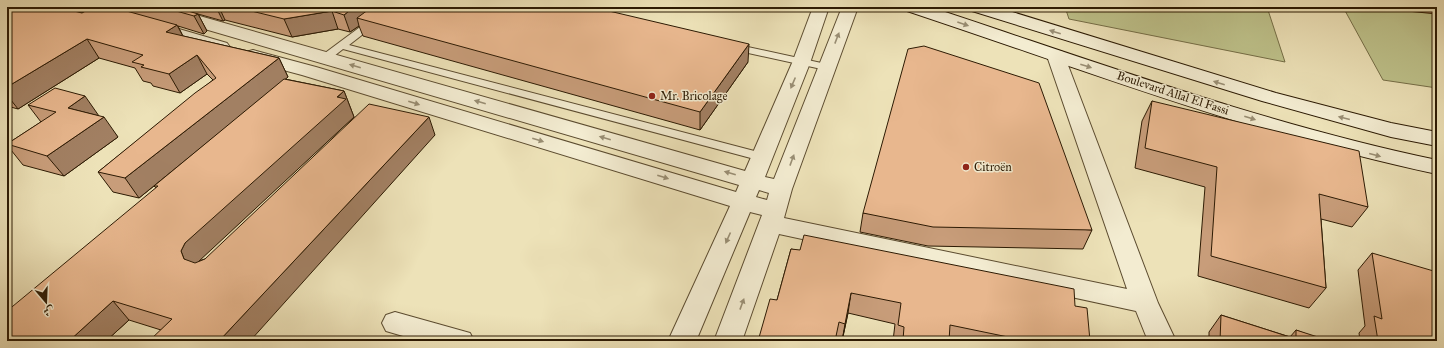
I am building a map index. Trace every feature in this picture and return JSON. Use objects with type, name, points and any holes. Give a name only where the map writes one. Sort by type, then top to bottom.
[{"type":"street","points":[[85,7],[325,58],[390,96],[743,202],[776,208],[1145,303]]},
{"type":"street","points":[[149,7],[752,180],[776,208]]},
{"type":"street","points":[[682,341],[762,157],[801,63],[821,7]]},
{"type":"street","points":[[728,341],[826,67],[850,7]]},
{"type":"street","name":"Boulevard Allal El Fassi","points":[[913,7],[1056,56],[1319,139],[1382,156],[1437,167]]},
{"type":"street","name":"Boulevard Allal El Fassi","points":[[978,7],[1269,97],[1384,128],[1437,139]]},
{"type":"street","points":[[1056,56],[1145,303],[1162,341]]},
{"type":"street","points":[[291,86],[325,58]]},
{"type":"street","points":[[373,112],[390,96]]},
{"type":"street","points":[[395,323],[460,341]]},
{"type":"lane","points":[[325,58],[393,7]]},
{"type":"lane","points":[[724,44],[801,63],[826,67]]},
{"type":"lane","points":[[325,58],[762,157]]},
{"type":"green space","points":[[1065,7],[1267,7],[1285,62],[1069,19]]},
{"type":"green space","points":[[1343,7],[1437,7],[1437,88],[1383,80]]},
{"type":"building","points":[[7,7],[58,7],[82,13],[93,7],[112,7],[177,25],[166,32],[279,58],[125,178],[98,172],[195,93],[216,78],[197,55],[169,74],[141,67],[144,65],[132,62],[143,55],[87,39],[7,87]]},
{"type":"building","points":[[162,7],[175,7],[198,14],[194,16]]},
{"type":"building","points":[[235,7],[354,7],[344,15],[332,11],[284,19]]},
{"type":"building","name":"Mr. Bricolage","points":[[372,7],[592,7],[749,44],[700,112],[357,18]]},
{"type":"building","name":"Citroën","points":[[924,46],[1039,83],[1092,230],[933,227],[863,213],[908,49]]},
{"type":"building","points":[[284,79],[344,91],[337,97],[346,99],[185,243],[181,251],[184,259],[195,263],[205,259],[369,104],[429,117],[219,341],[149,341],[172,319],[113,301],[69,341],[7,341],[7,311],[158,186],[154,186]]},
{"type":"building","points":[[55,88],[85,96],[68,108],[104,117],[47,156],[7,144],[56,112],[28,105]]},
{"type":"building","points":[[1152,101],[1359,151],[1368,207],[1319,194],[1326,288],[1211,256],[1217,167],[1145,148]]},
{"type":"building","points":[[804,235],[1074,289],[1075,306],[1087,308],[1090,341],[1008,341],[1008,337],[950,325],[949,341],[903,340],[904,327],[898,325],[901,303],[851,293],[845,324],[839,322],[835,341],[758,341],[770,299],[777,300],[791,249],[800,250]]},
{"type":"building","points":[[1372,253],[1437,272],[1437,341],[1378,341],[1374,316],[1382,319]]},
{"type":"building","points":[[1221,315],[1296,339],[1296,330],[1324,339],[1325,341],[1220,341]]},
{"type":"place","name":"Mr. Bricolage","points":[[652,96]]},
{"type":"place","name":"Citroën","points":[[966,167]]}]
